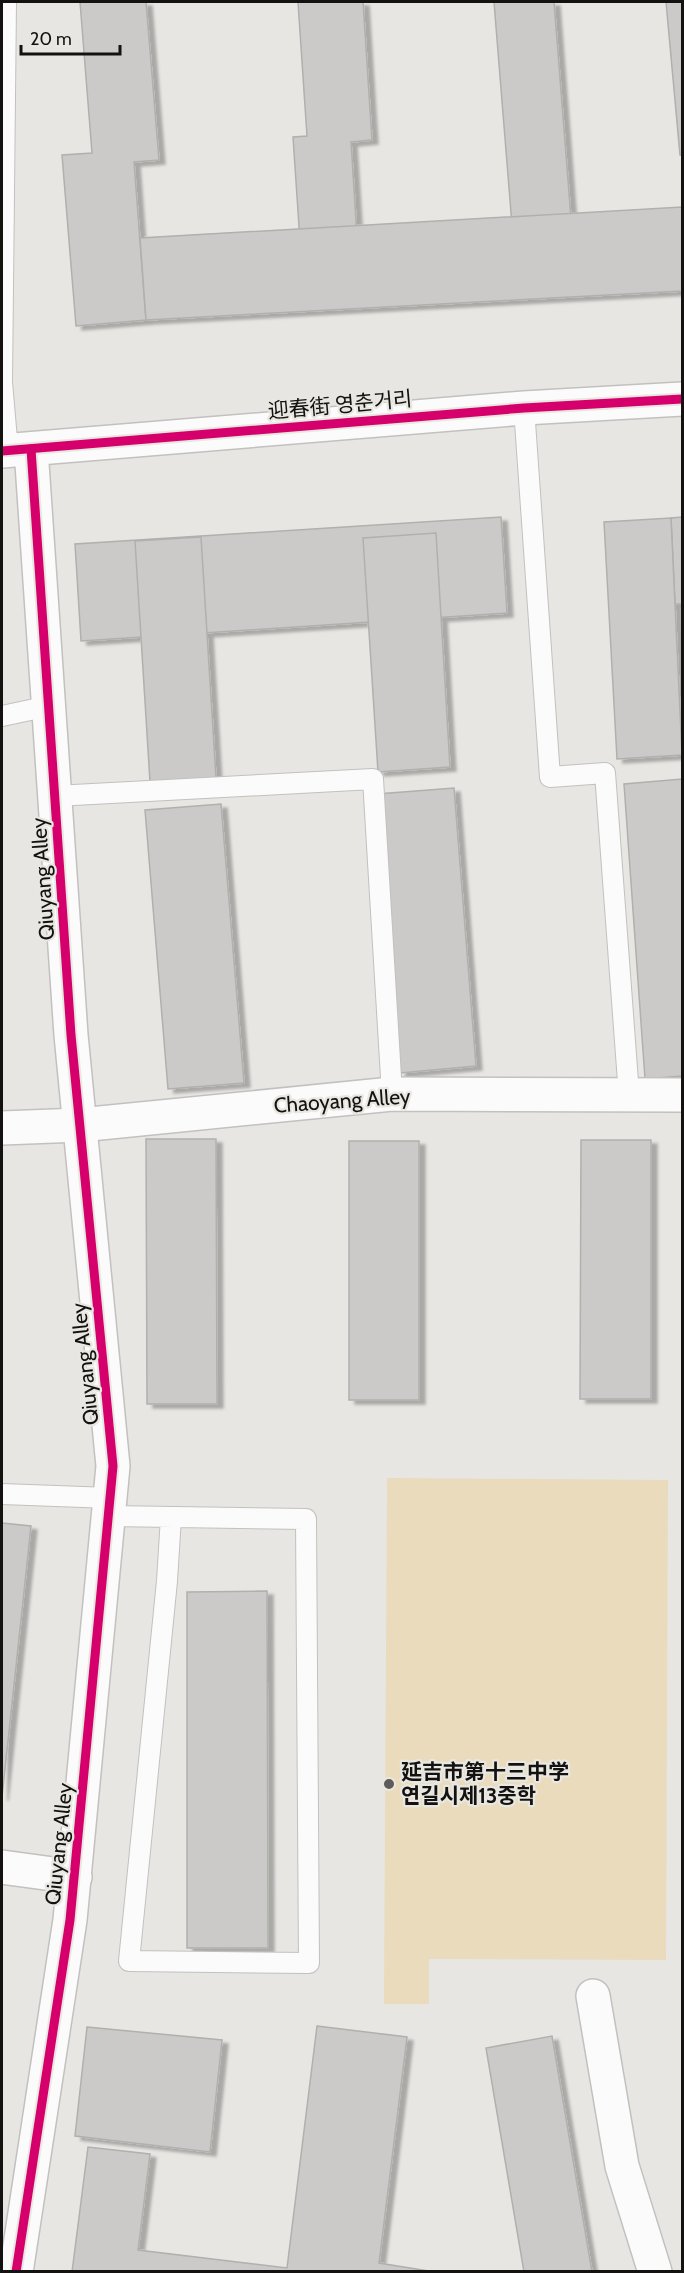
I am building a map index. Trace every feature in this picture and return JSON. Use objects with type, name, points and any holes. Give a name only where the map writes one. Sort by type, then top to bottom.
[{"type":"street","name":"迎春街 영춘거리","points":[[13,450],[524,408],[682,399]]},
{"type":"street","name":"Qiuyang Alley","points":[[13,450],[49,706],[71,1035],[113,1466],[70,1920],[16,2271]]},
{"type":"street","name":"Chaoyang Alley","points":[[2,1128],[80,1125],[392,1094],[682,1095]]},
{"type":"street","points":[[2,1867],[75,1877]]},
{"type":"street","points":[[592,1996],[622,2166],[655,2271]]},
{"type":"lane","points":[[6,2],[2,382],[13,450]]},
{"type":"lane","points":[[524,408],[550,777],[605,772],[629,1095]]},
{"type":"lane","points":[[2,716],[49,706]]},
{"type":"lane","points":[[55,796],[373,779],[392,1094]]},
{"type":"lane","points":[[2,1494],[171,1517],[306,1519],[309,1963],[129,1961],[167,1581],[171,1517]]},
{"type":"shaded area","points":[[387,1478],[668,1480],[666,1960],[429,1959],[429,2004],[384,2004]]},
{"type":"building","points":[[80,2],[146,2],[159,160],[134,162],[146,320],[76,326],[62,155],[92,153]]},
{"type":"building","points":[[298,2],[363,2],[372,140],[351,142],[361,298],[304,301],[293,137],[307,136]]},
{"type":"building","points":[[494,2],[554,2],[576,282],[517,287]]},
{"type":"building","points":[[666,2],[682,2],[682,155],[680,155]]},
{"type":"building","points":[[682,207],[682,291],[146,320],[140,238]]},
{"type":"building","points":[[501,517],[507,613],[81,641],[75,544]]},
{"type":"building","points":[[682,517],[682,604],[675,604],[671,518]]},
{"type":"building","points":[[671,518],[682,755],[617,759],[604,522]]},
{"type":"building","points":[[436,533],[450,767],[378,772],[363,538]]},
{"type":"building","points":[[201,537],[216,778],[150,782],[135,541]]},
{"type":"building","points":[[682,779],[682,1076],[645,1079],[624,784]]},
{"type":"building","points":[[454,788],[476,1066],[400,1073],[377,794]]},
{"type":"building","points":[[221,804],[244,1083],[168,1089],[145,810]]},
{"type":"building","points":[[146,1139],[216,1139],[217,1404],[147,1404]]},
{"type":"building","points":[[581,1140],[651,1140],[651,1399],[580,1399]]},
{"type":"building","points":[[349,1141],[419,1141],[419,1400],[349,1400]]},
{"type":"building","points":[[2,1523],[31,1526],[2,1797]]},
{"type":"building","points":[[267,1591],[268,1948],[187,1948],[187,1592]]},
{"type":"building","points":[[317,2026],[407,2037],[379,2263],[435,2272],[72,2272],[88,2147],[150,2154],[138,2250],[287,2268]]},
{"type":"building","points":[[87,2027],[222,2040],[210,2152],[75,2136]]},
{"type":"building","points":[[552,2036],[592,2272],[524,2272],[486,2048]]},
{"type":"cycle path","points":[[2,451],[524,408],[682,399]]},
{"type":"cycle path","points":[[16,2272],[70,1920],[113,1466],[71,1035],[31,449]]},
{"type":"place","name":"延吉市第十三中学 연길시제13중학","points":[[389,1784]]}]
